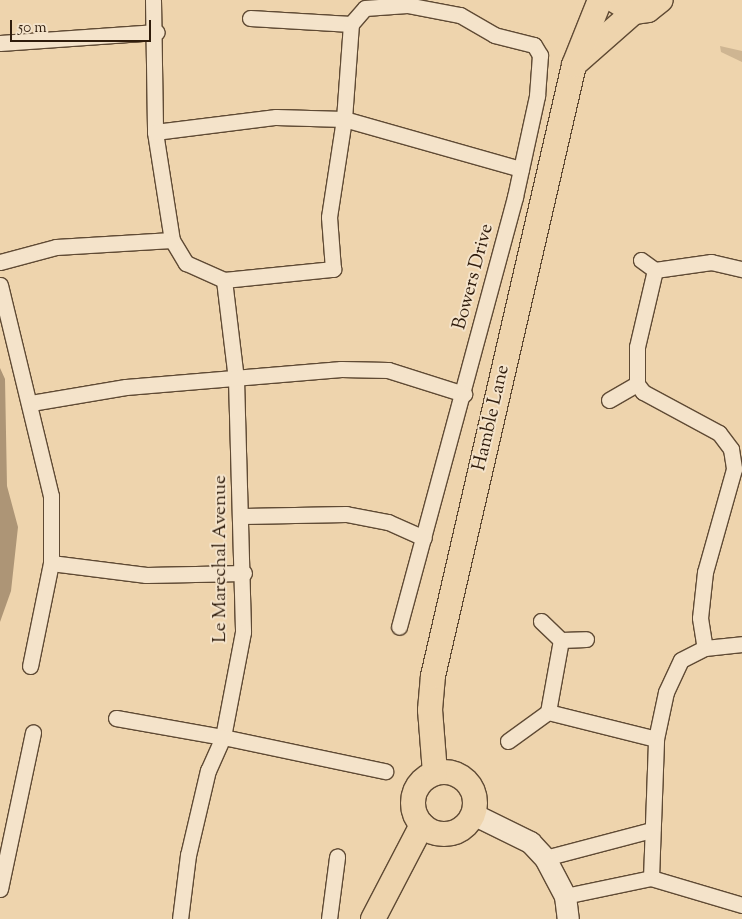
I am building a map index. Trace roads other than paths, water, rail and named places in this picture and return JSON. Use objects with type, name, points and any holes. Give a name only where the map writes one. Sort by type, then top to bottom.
[{"type":"main road","name":"Hamble Lane","points":[[435,773],[430,710],[433,676],[574,65],[600,0]]},
{"type":"main road","points":[[574,65],[624,6],[648,10],[661,0]]},
{"type":"main road","points":[[435,773],[455,774],[470,786],[473,814],[451,834],[422,826],[414,811],[414,793],[435,773]]},
{"type":"main road","points":[[373,919],[422,826]]},
{"type":"street","points":[[153,0],[157,32],[155,132],[172,240],[186,263],[224,280],[333,269],[329,218],[344,118],[351,24],[250,18]]},
{"type":"street","name":"Bowers Drive","points":[[351,24],[366,8],[407,5],[460,16],[494,35],[534,45],[540,55],[537,96],[521,169],[464,394],[399,627]]},
{"type":"street","points":[[0,43],[157,32]]},
{"type":"street","points":[[155,132],[276,117],[344,118],[521,169]]},
{"type":"street","points":[[0,262],[56,247],[172,240]]},
{"type":"street","points":[[641,260],[655,270],[711,262],[742,269]]},
{"type":"street","points":[[655,270],[636,347],[636,384],[643,392],[719,433],[731,449],[734,468],[705,572],[700,618],[705,648]]},
{"type":"street","name":"Le Marechal Avenue","points":[[180,919],[182,899],[208,770],[223,738],[242,649],[243,516],[236,379],[224,280]]},
{"type":"street","points":[[0,286],[31,403],[51,496],[51,563],[30,666]]},
{"type":"street","points":[[31,403],[126,387],[341,369],[403,374],[464,394]]},
{"type":"street","points":[[609,400],[636,384]]},
{"type":"street","points":[[243,516],[346,514],[388,522],[424,538]]},
{"type":"street","points":[[51,563],[146,575],[244,572]]},
{"type":"street","points":[[541,621],[561,640],[586,640]]},
{"type":"street","points":[[508,741],[548,712],[561,640]]},
{"type":"street","points":[[651,878],[656,739],[666,692],[682,660],[705,648],[742,644]]},
{"type":"street","points":[[548,712],[656,739]]},
{"type":"street","points":[[116,718],[384,771]]},
{"type":"street","points":[[0,890],[33,732]]},
{"type":"street","points":[[473,814],[530,842],[545,858],[565,896],[568,919]]},
{"type":"street","points":[[545,858],[652,830]]},
{"type":"street","points":[[330,919],[338,857]]},
{"type":"street","points":[[565,896],[651,878],[742,905]]}]
